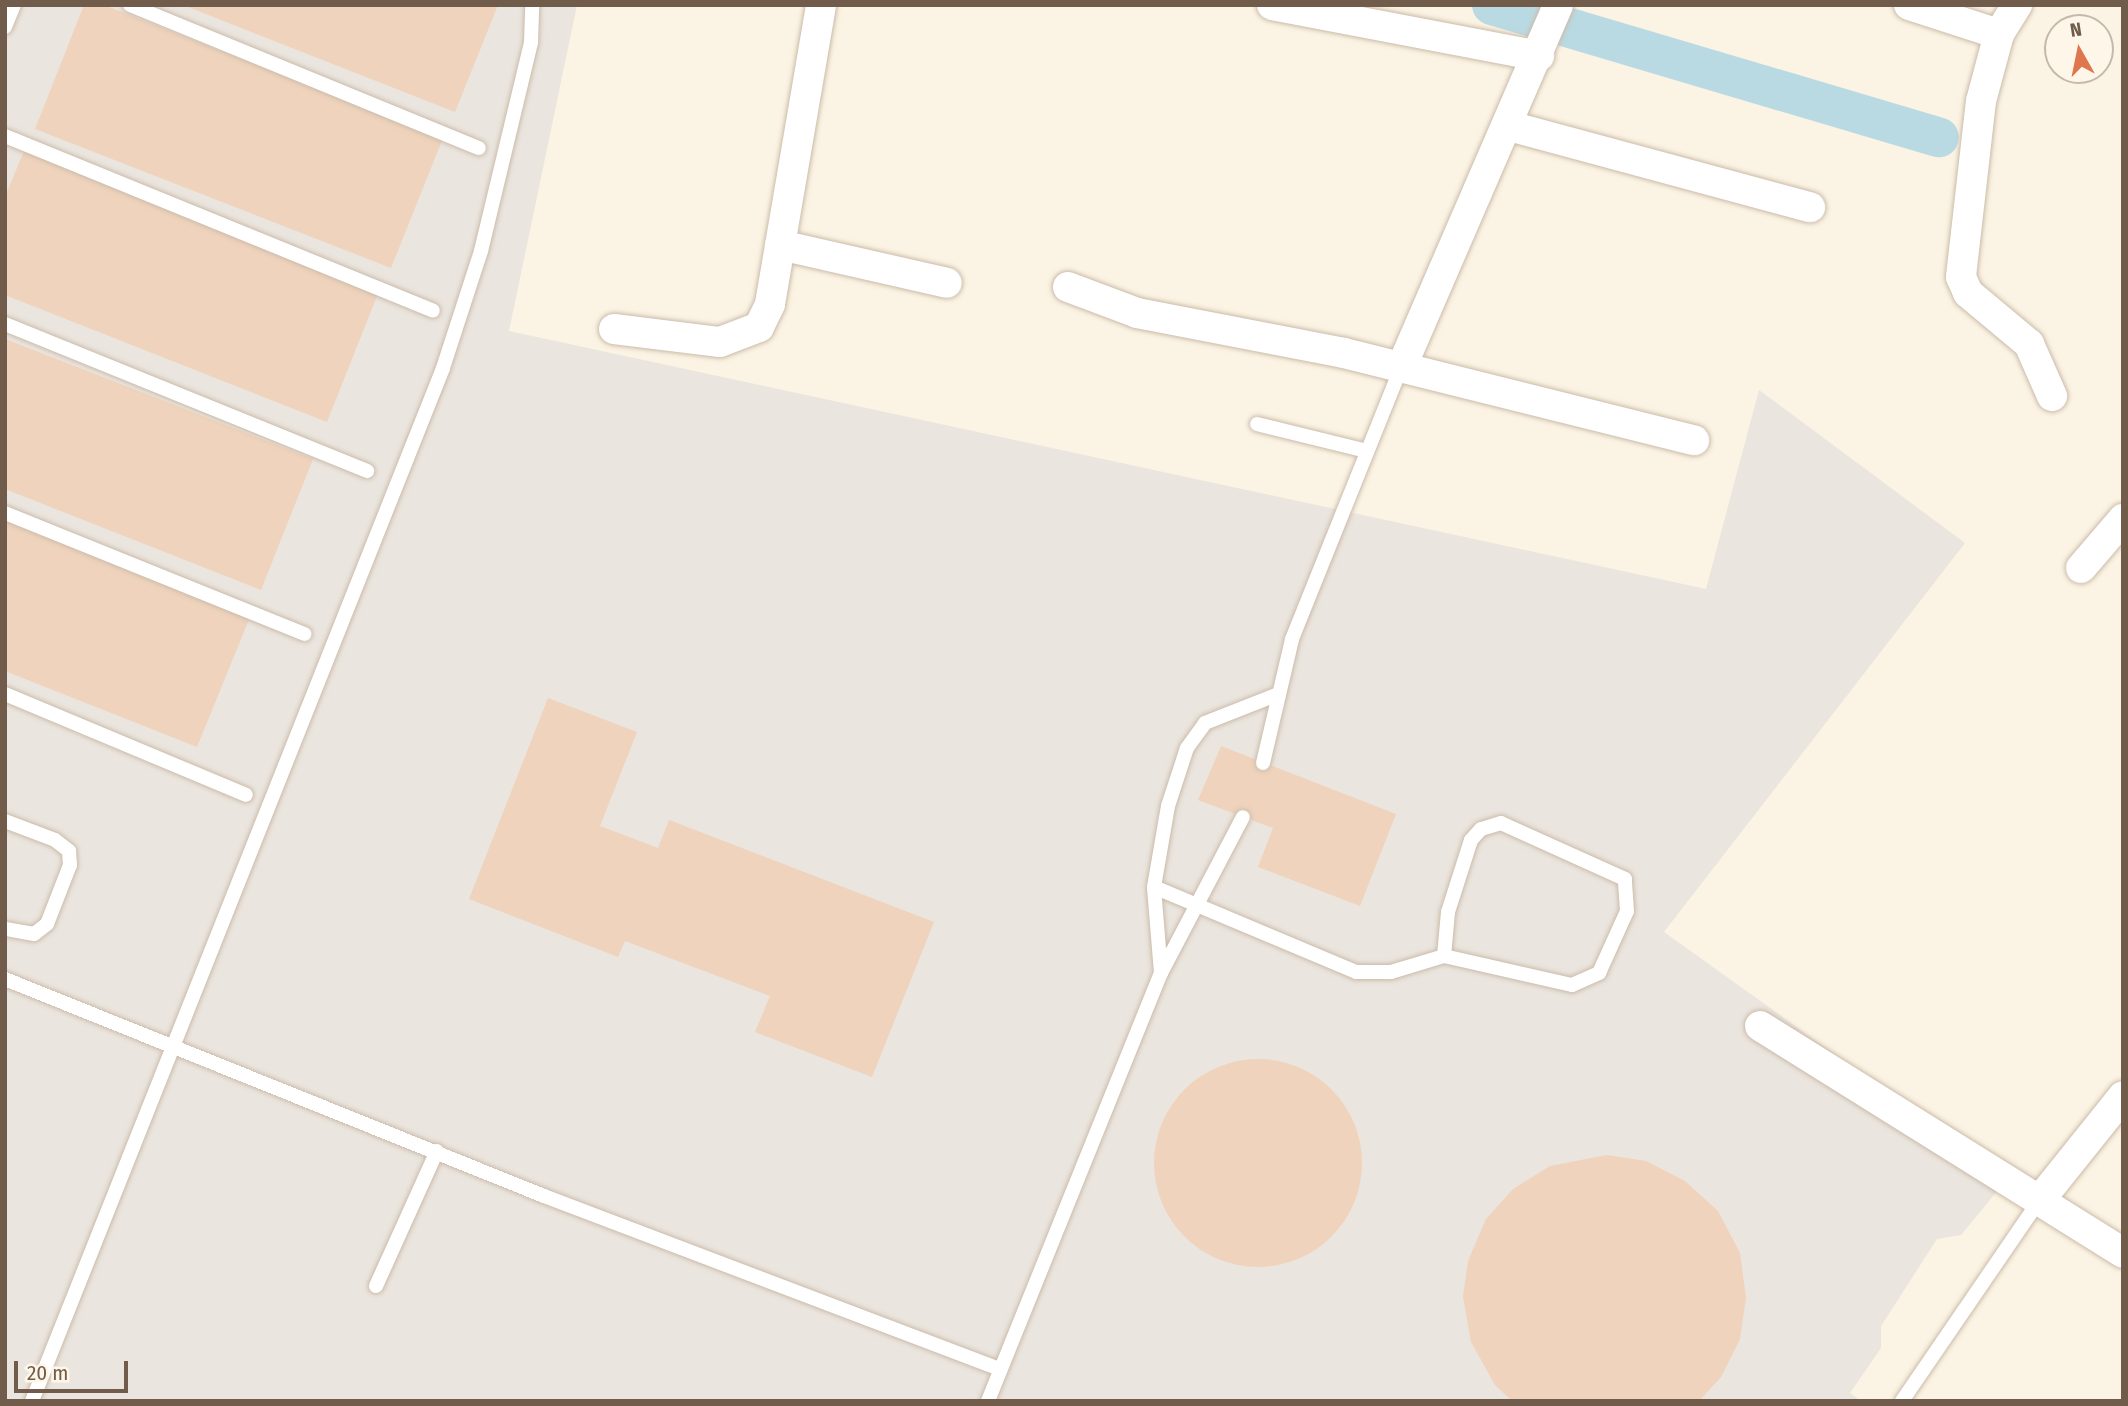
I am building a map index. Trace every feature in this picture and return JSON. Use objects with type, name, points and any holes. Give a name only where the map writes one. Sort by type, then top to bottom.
[{"type":"street","points":[[614,328],[720,342],[743,337],[759,327],[770,304],[821,5]]},
{"type":"street","points":[[1272,5],[1539,56]]},
{"type":"street","points":[[1402,366],[1509,126],[1558,5]]},
{"type":"street","points":[[1909,5],[1999,34]]},
{"type":"street","points":[[2017,5],[1999,34],[1981,101],[1961,277],[1968,293],[2029,344],[2052,396]]},
{"type":"street","points":[[1509,126],[1810,207]]},
{"type":"street","points":[[780,245],[947,283]]},
{"type":"street","points":[[1068,287],[1137,313],[1402,366],[1694,440]]},
{"type":"street","points":[[2081,568],[2123,519]]},
{"type":"street","points":[[1760,1026],[2123,1253]]},
{"type":"street","points":[[2039,1201],[2123,1096]]},
{"type":"lane","points":[[5,27],[14,5]]},
{"type":"lane","points":[[130,5],[478,148]]},
{"type":"lane","points":[[32,1401],[176,1048],[287,748],[443,368],[481,251],[531,42],[532,5]]},
{"type":"lane","points":[[5,136],[433,311]]},
{"type":"lane","points":[[5,324],[367,471]]},
{"type":"lane","points":[[1263,763],[1276,695],[1306,600],[1402,366]]},
{"type":"lane","points":[[1257,424],[1367,451]]},
{"type":"lane","points":[[5,513],[304,634]]},
{"type":"lane","points":[[5,694],[246,795]]},
{"type":"lane","points":[[1161,973],[1154,887],[1168,806],[1187,748],[1205,723],[1276,695]]},
{"type":"lane","points":[[988,1401],[1161,973],[1199,905],[1242,817]]},
{"type":"lane","points":[[5,821],[55,840],[69,851],[70,865],[47,924],[34,934],[5,929]]},
{"type":"lane","points":[[1154,887],[1356,972],[1391,972],[1444,956],[1554,982],[1588,982],[1599,973],[1627,911],[1625,879],[1502,823],[1481,829],[1471,840],[1448,912],[1444,956]]},
{"type":"lane","points":[[5,979],[437,1152],[1000,1368]]},
{"type":"lane","points":[[376,1286],[437,1152]]},
{"type":"lane","points":[[1902,1401],[2039,1201]]},
{"type":"shaded area","points":[[5,5],[577,5],[509,331],[1706,589],[1759,390],[1965,543],[1664,932],[2008,1178],[1961,1235],[1937,1239],[1881,1326],[1881,1348],[1850,1393],[1861,1401],[5,1401]]},
{"type":"building","points":[[84,5],[104,5],[443,138],[391,268],[35,129]]},
{"type":"building","points":[[183,5],[498,5],[455,112]]},
{"type":"building","points":[[24,151],[379,291],[327,422],[5,295],[5,197]]},
{"type":"building","points":[[5,339],[313,459],[261,590],[5,489]]},
{"type":"building","points":[[5,521],[250,617],[197,747],[5,671]]},
{"type":"building","points":[[548,698],[637,732],[600,826],[658,848],[669,820],[934,922],[872,1077],[755,1032],[770,996],[625,941],[618,957],[469,899]]},
{"type":"building","points":[[1221,746],[1396,814],[1360,906],[1258,867],[1273,828],[1198,800]]},
{"type":"building","points":[[1258,1059],[1298,1067],[1316,1076],[1332,1089],[1345,1105],[1354,1123],[1362,1163],[1354,1203],[1345,1221],[1332,1237],[1316,1250],[1298,1259],[1258,1267],[1218,1259],[1200,1250],[1184,1237],[1171,1221],[1162,1203],[1154,1163],[1162,1123],[1171,1105],[1184,1089],[1200,1076],[1218,1067]]},
{"type":"building","points":[[1607,1155],[1646,1161],[1685,1181],[1718,1211],[1740,1253],[1746,1298],[1740,1339],[1721,1377],[1699,1401],[1512,1401],[1495,1385],[1471,1342],[1463,1297],[1468,1261],[1486,1219],[1513,1189],[1550,1166]]},
{"type":"waterway","points":[[1492,5],[1939,137]]}]
